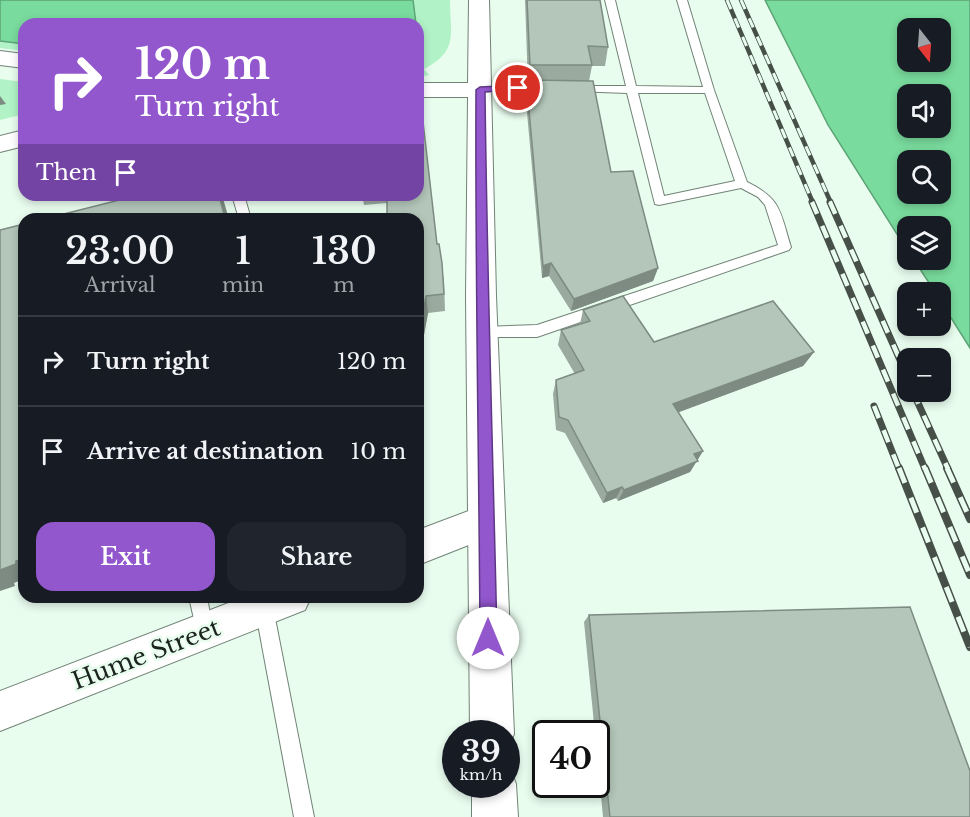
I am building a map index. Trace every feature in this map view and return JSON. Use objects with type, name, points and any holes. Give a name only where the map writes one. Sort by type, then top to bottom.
[{"type":"street","points":[[479,0],[482,333],[492,720]]},
{"type":"street","points":[[0,58],[18,60]]},
{"type":"street","points":[[424,90],[480,90]]},
{"type":"street","points":[[0,144],[18,140]]},
{"type":"street","points":[[424,546],[488,521]]},
{"type":"street","name":"Hume Street","points":[[0,711],[201,614],[272,603]]},
{"type":"street","points":[[494,798],[495,817]]},
{"type":"lane","points":[[482,333],[537,331],[785,247],[771,203],[762,194],[742,184],[659,201],[610,0]]},
{"type":"lane","points":[[682,0],[709,90],[742,184]]},
{"type":"lane","points":[[480,90],[709,90]]},
{"type":"lane","points":[[278,603],[303,817]]},
{"type":"shaded area","points":[[0,0],[450,0],[451,32],[448,48],[435,62],[424,69],[424,18],[18,18],[18,50],[0,48]]},
{"type":"shaded area","points":[[0,0],[413,0],[415,18],[18,18],[18,43],[0,41]]},
{"type":"shaded area","points":[[765,0],[970,0],[970,348],[951,318],[951,282],[928,282],[921,270],[951,270],[951,216],[897,216],[897,234],[828,125]]},
{"type":"shaded area","points":[[0,79],[18,81],[18,116],[0,120]]},
{"type":"building","points":[[527,0],[600,0],[608,47],[588,46],[592,65],[530,65]]},
{"type":"building","points":[[530,80],[593,81],[611,172],[633,171],[658,268],[574,299],[551,263],[543,266],[528,99],[531,99]]},
{"type":"building","points":[[424,130],[444,294],[426,296],[424,307],[424,213],[387,213],[387,201],[424,201]]},
{"type":"building","points":[[115,201],[221,201],[224,213],[68,213]]},
{"type":"building","points":[[18,226],[18,560],[16,564],[0,570],[0,230]]},
{"type":"building","points":[[623,296],[654,342],[773,301],[814,352],[673,404],[703,451],[694,454],[698,461],[624,490],[622,487],[607,493],[568,420],[559,417],[556,380],[584,370],[561,330],[590,321],[583,310]]},
{"type":"building","points":[[910,607],[970,771],[970,817],[610,817],[608,798],[610,798],[610,720],[600,720],[589,615]]},
{"type":"railway","points":[[727,0],[813,203]]},
{"type":"railway","points":[[741,0],[831,203]]},
{"type":"railway","points":[[812,202],[925,469]]},
{"type":"railway","points":[[830,202],[897,353]]},
{"type":"railway","points":[[918,402],[948,469]]},
{"type":"railway","points":[[874,406],[899,469]]},
{"type":"railway","points":[[899,468],[970,647]]},
{"type":"railway","points":[[925,468],[970,575]]},
{"type":"railway","points":[[947,468],[970,519]]},
{"type":"route","points":[[488,638],[488,521],[481,296],[480,90],[518,88]]}]
